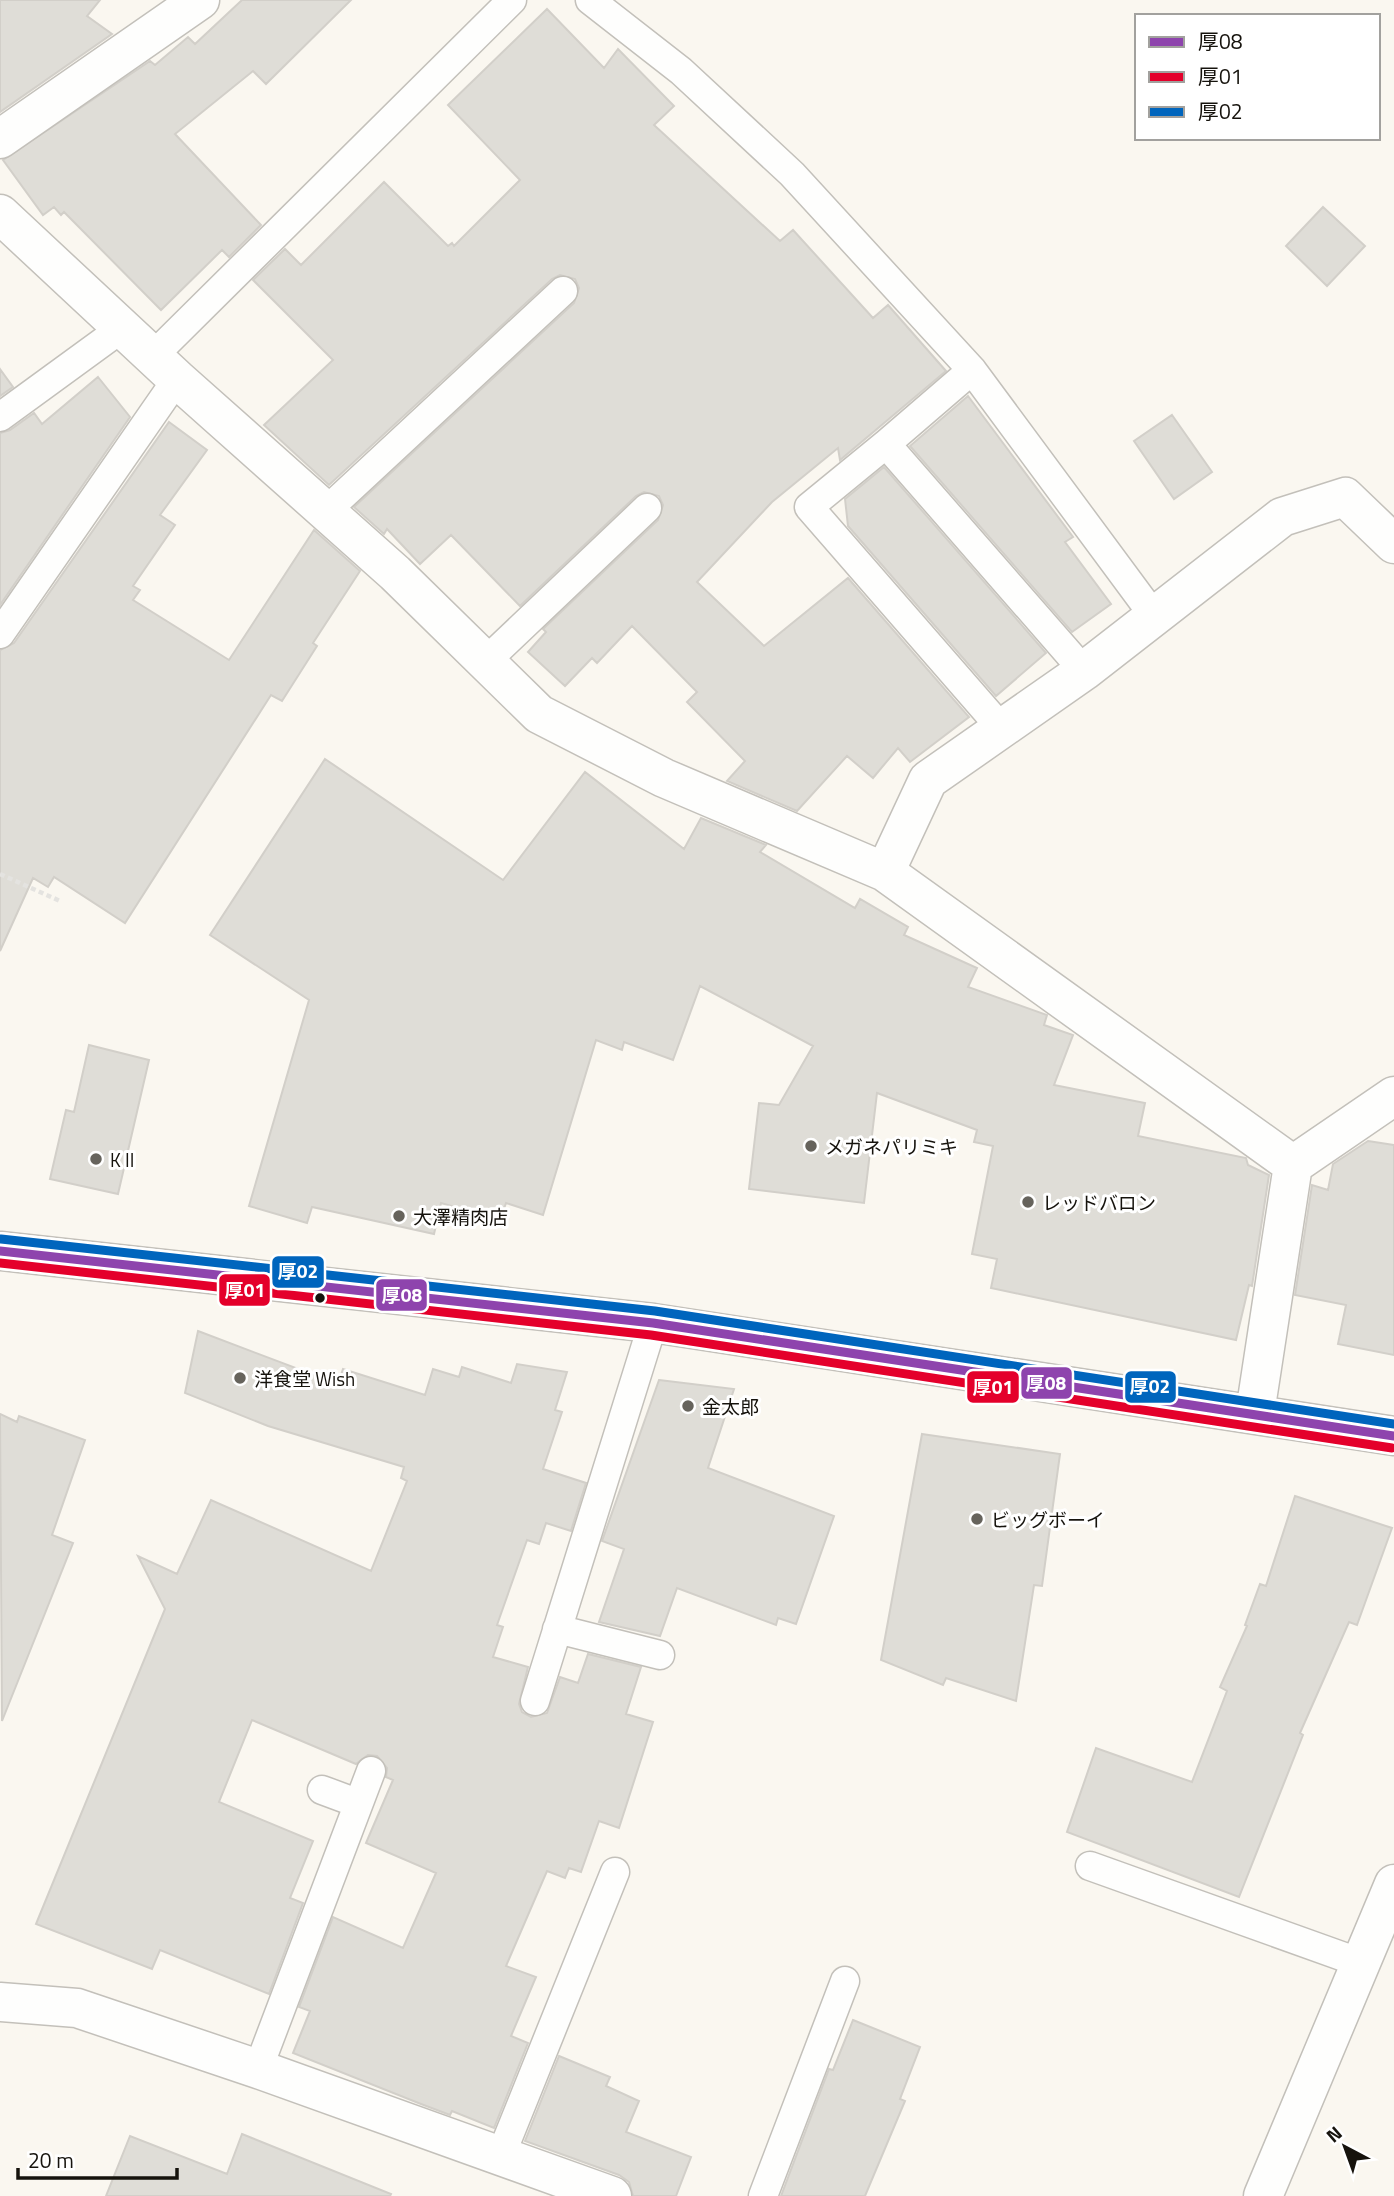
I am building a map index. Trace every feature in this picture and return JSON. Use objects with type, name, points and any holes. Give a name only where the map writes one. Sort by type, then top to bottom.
[{"type":"street","points":[[0,139],[189,3]]},
{"type":"street","points":[[0,214],[122,328],[326,511],[539,714],[664,778],[885,872],[1293,1165]]},
{"type":"street","points":[[885,872],[928,780],[1084,671],[1282,517],[1345,497],[1394,544]]},
{"type":"street","points":[[1255,1413],[1293,1165],[1394,1096]]},
{"type":"street","points":[[0,1251],[653,1323],[1394,1436]]},
{"type":"street","points":[[1263,2196],[1394,1884]]},
{"type":"street","points":[[0,2002],[77,2008],[258,2069],[612,2196]]},
{"type":"lane","points":[[0,635],[10,599],[165,367],[512,0]]},
{"type":"lane","points":[[590,0],[681,71],[792,174],[972,370],[1154,616]]},
{"type":"lane","points":[[326,511],[563,291]]},
{"type":"lane","points":[[0,417],[122,328]]},
{"type":"lane","points":[[972,370],[809,507],[1003,730]]},
{"type":"lane","points":[[886,444],[1084,671]]},
{"type":"lane","points":[[485,662],[647,509]]},
{"type":"lane","points":[[535,1701],[653,1323]]},
{"type":"lane","points":[[557,1629],[660,1655]]},
{"type":"lane","points":[[258,2069],[371,1771]]},
{"type":"lane","points":[[321,1790],[357,1803]]},
{"type":"lane","points":[[1090,1866],[1361,1963]]},
{"type":"lane","points":[[501,2155],[615,1872]]},
{"type":"lane","points":[[763,2196],[845,1981]]},
{"type":"path","points":[[0,874],[60,901]]},
{"type":"building","points":[[0,0],[100,0],[87,16],[112,34],[0,112]]},
{"type":"building","points":[[242,0],[351,0],[266,84],[253,71],[175,134],[261,225],[229,257],[222,250],[161,310],[64,212],[61,215],[54,207],[43,215],[3,160],[150,61],[155,65],[188,37],[195,44]]},
{"type":"building","points":[[547,9],[604,68],[618,49],[674,106],[654,125],[780,241],[793,230],[873,318],[888,305],[946,371],[840,460],[838,448],[772,502],[697,582],[764,646],[848,578],[969,717],[910,762],[898,748],[873,778],[847,756],[797,811],[727,781],[745,761],[687,702],[697,692],[632,626],[597,663],[592,658],[565,686],[528,652],[546,632],[543,629],[658,520],[663,505],[659,496],[644,492],[636,496],[520,606],[451,535],[420,564],[387,529],[384,534],[354,507],[574,303],[579,288],[575,279],[560,275],[552,279],[329,485],[264,425],[333,360],[253,280],[285,249],[301,265],[384,182],[448,246],[452,243],[454,246],[520,180],[448,105]]},
{"type":"building","points":[[1323,207],[1365,246],[1327,286],[1286,246]]},
{"type":"building","points":[[0,369],[13,387],[0,396]]},
{"type":"building","points":[[98,377],[130,417],[0,605],[0,433],[10,430],[34,413],[42,424]]},
{"type":"building","points":[[968,396],[1073,537],[1065,542],[1111,604],[1072,632],[910,446]]},
{"type":"building","points":[[1172,415],[1212,472],[1174,499],[1134,441]]},
{"type":"building","points":[[169,422],[207,450],[160,515],[175,525],[133,586],[140,590],[133,600],[229,660],[314,530],[360,571],[313,643],[317,646],[282,701],[271,695],[125,923],[54,877],[48,887],[33,878],[0,951],[0,650],[14,643]]},
{"type":"building","points":[[884,467],[1046,653],[996,696],[848,526],[845,499]]},
{"type":"building","points":[[325,759],[503,880],[585,772],[684,849],[701,818],[766,845],[760,852],[855,908],[860,899],[908,927],[904,935],[977,968],[968,987],[1047,1015],[1044,1025],[1073,1035],[1054,1085],[1145,1103],[1138,1136],[1246,1158],[1248,1165],[1269,1175],[1252,1286],[1249,1285],[1236,1340],[991,1288],[997,1259],[972,1254],[993,1146],[974,1142],[977,1130],[877,1093],[864,1203],[749,1189],[759,1103],[779,1105],[813,1046],[700,986],[673,1060],[624,1042],[622,1050],[596,1040],[543,1215],[506,1203],[500,1220],[441,1203],[434,1234],[312,1207],[307,1223],[249,1206],[309,1000],[210,935]]},
{"type":"building","points":[[89,1045],[149,1060],[118,1194],[50,1179],[66,1110],[74,1112]]},
{"type":"building","points":[[1368,1141],[1394,1145],[1394,1355],[1338,1344],[1346,1305],[1295,1295],[1312,1185],[1328,1190],[1333,1164]]},
{"type":"building","points":[[198,1331],[338,1384],[343,1369],[425,1395],[433,1369],[459,1377],[462,1367],[511,1383],[517,1364],[567,1372],[555,1410],[562,1412],[543,1469],[586,1483],[571,1531],[546,1523],[539,1544],[527,1540],[497,1625],[503,1627],[493,1657],[528,1667],[519,1704],[522,1712],[531,1717],[547,1713],[560,1677],[578,1683],[588,1654],[641,1667],[626,1714],[653,1722],[619,1828],[599,1821],[581,1872],[569,1868],[565,1878],[547,1871],[506,1966],[536,1977],[511,2036],[528,2043],[494,2128],[452,2111],[450,2115],[293,2053],[310,2011],[299,2007],[333,1917],[403,1948],[436,1873],[366,1843],[393,1780],[386,1777],[387,1768],[377,1756],[368,1755],[356,1764],[252,1720],[219,1802],[313,1841],[290,1898],[303,1903],[269,1994],[160,1950],[152,1969],[36,1924],[165,1609],[138,1556],[177,1574],[211,1500],[371,1571],[407,1481],[401,1478],[404,1467],[268,1426],[185,1393]]},
{"type":"building","points":[[659,1380],[734,1389],[708,1468],[834,1516],[796,1624],[778,1618],[776,1625],[677,1588],[660,1636],[599,1622],[624,1549],[602,1541]]},
{"type":"building","points":[[0,1414],[17,1422],[19,1416],[85,1440],[52,1535],[73,1543],[2,1721]]},
{"type":"building","points":[[922,1434],[1060,1454],[1042,1586],[1034,1585],[1016,1701],[946,1678],[943,1685],[881,1660]]},
{"type":"building","points":[[1295,1496],[1392,1528],[1357,1625],[1349,1622],[1300,1733],[1303,1735],[1239,1897],[1067,1832],[1096,1748],[1192,1782],[1227,1691],[1220,1687],[1247,1626],[1245,1625],[1260,1584],[1266,1586]]},
{"type":"building","points":[[853,2020],[920,2047],[900,2099],[905,2101],[865,2196],[781,2196],[829,2069],[833,2070]]},
{"type":"building","points":[[559,2056],[610,2077],[606,2086],[639,2101],[626,2132],[691,2157],[676,2196],[633,2196],[629,2182],[619,2175],[525,2141]]},
{"type":"building","points":[[242,2134],[391,2194],[106,2196],[130,2136],[227,2174]]},
{"type":"transit line","name":"厚02","points":[[1,1239],[655,1311],[1394,1424]]},
{"type":"transit line","name":"厚08","points":[[0,1251],[653,1323],[1394,1436]]},
{"type":"transit line","name":"厚01","points":[[0,1263],[651,1335],[1392,1448]]},
{"type":"place","name":"メガネパリミキ","points":[[811,1146]]},
{"type":"place","name":"K II","points":[[96,1159]]},
{"type":"place","name":"レッドバロン","points":[[1028,1202]]},
{"type":"place","name":"大澤精肉店","points":[[399,1216]]},
{"type":"place","name":"洋食堂 Wish","points":[[240,1378]]},
{"type":"place","name":"金太郎","points":[[688,1406]]},
{"type":"place","name":"ビッグボーイ","points":[[977,1519]]}]
